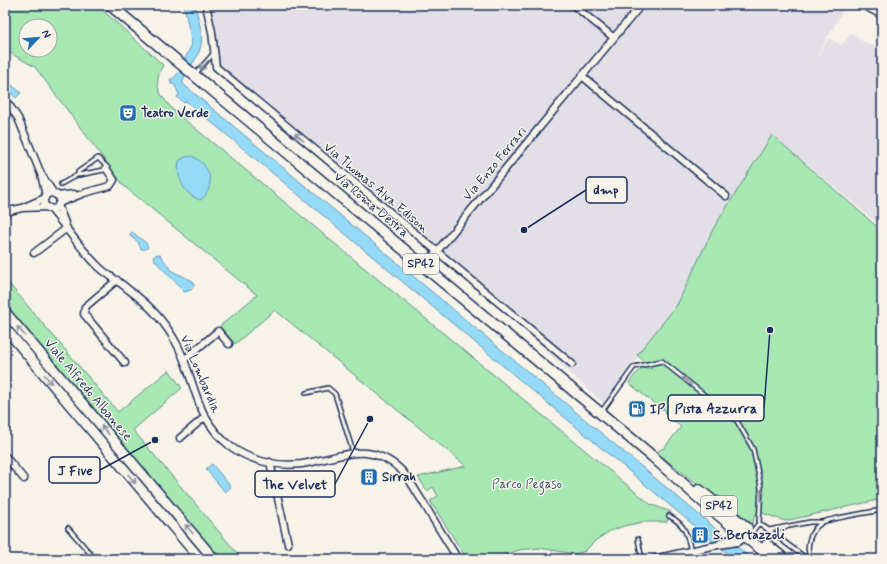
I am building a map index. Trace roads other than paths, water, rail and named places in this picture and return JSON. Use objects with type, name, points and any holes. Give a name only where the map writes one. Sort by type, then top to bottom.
[{"type":"main road","name":"Via Roma Destra","points":[[110,5],[652,456],[725,520],[728,518],[784,559]]},
{"type":"main road","name":"Via Roma Destra","points":[[652,456],[714,501],[778,559]]},
{"type":"main road","name":"Via Roma Destra","points":[[750,534],[773,559]]},
{"type":"street","name":"Via Thomas Alva Edison","points":[[206,5],[212,32],[213,54],[216,67],[572,364]]},
{"type":"street","points":[[573,5],[613,37]]},
{"type":"street","name":"Via Enzo Ferrari","points":[[424,267],[641,5]]},
{"type":"street","points":[[862,5],[882,15]]},
{"type":"street","points":[[582,76],[726,196]]},
{"type":"street","name":"Via Lombardia","points":[[5,99],[18,118],[41,174],[45,197],[44,203],[67,228],[88,256],[152,309],[172,336],[184,360],[197,400],[205,417],[216,434],[232,447],[249,457],[283,464],[302,463],[353,452],[365,452],[380,456],[401,470],[411,483],[458,559]]},
{"type":"street","points":[[22,208],[49,208],[84,193],[112,184],[114,180],[106,168]]},
{"type":"street","name":"Via Lombardia","points":[[41,174],[56,195],[67,228]]},
{"type":"street","points":[[5,212],[22,208],[50,194],[84,193]]},
{"type":"street","points":[[34,253],[67,228]]},
{"type":"street","points":[[117,280],[85,307],[84,314],[125,363]]},
{"type":"street","name":"Viale Alfredo Albanese","points":[[5,312],[214,559]]},
{"type":"street","name":"Viale Alfredo Albanese","points":[[5,328],[200,559]]},
{"type":"street","points":[[184,360],[218,331],[229,344]]},
{"type":"street","points":[[180,438],[205,417]]},
{"type":"street","points":[[5,456],[24,479]]},
{"type":"street","points":[[270,462],[288,544]]},
{"type":"street","points":[[725,520],[732,532],[731,538]]},
{"type":"street","points":[[712,546],[731,538],[750,534]]},
{"type":"street","points":[[654,559],[712,546],[738,542],[750,534]]},
{"type":"lane","points":[[193,74],[213,54]]},
{"type":"lane","points":[[60,184],[79,174],[78,172],[98,158],[106,168],[104,170],[82,176],[79,174]]},
{"type":"lane","points":[[600,414],[634,367],[662,361],[737,421],[753,449],[762,486],[759,523],[750,534]]},
{"type":"lane","points":[[306,393],[328,388],[335,394],[353,452]]},
{"type":"lane","points":[[769,530],[882,510]]},
{"type":"lane","points":[[669,516],[678,521],[686,531],[691,551]]},
{"type":"lane","points":[[810,559],[808,542],[821,522]]},
{"type":"lane","points":[[759,523],[807,559]]},
{"type":"lane","points":[[68,528],[95,559]]},
{"type":"lane","points":[[638,539],[642,559]]},
{"type":"water","points":[[184,5],[195,5],[201,30],[201,42],[198,54],[184,77],[183,84],[752,559],[734,559],[227,135],[186,101],[184,103],[177,97],[179,94],[174,84],[171,84],[170,79],[173,79],[179,72],[192,44]]},
{"type":"water","points":[[6,80],[21,93],[16,98],[5,87]]},
{"type":"water","points":[[192,156],[203,164],[209,176],[209,188],[201,200],[195,198],[186,190],[180,179],[178,167],[179,161],[185,157]]},
{"type":"water","points":[[132,232],[146,243],[148,247],[146,249],[141,249],[138,242],[130,236]]},
{"type":"water","points":[[157,254],[160,255],[172,271],[193,281],[194,286],[191,290],[184,292],[154,260],[153,257]]},
{"type":"water","points":[[212,464],[231,487],[225,492],[206,469]]},
{"type":"place","name":"Teatro Verde","points":[[128,113]]},
{"type":"place","name":"dmp","points":[[524,230]]},
{"type":"place","name":"Pista Azzurra","points":[[770,330]]},
{"type":"place","name":"IP","points":[[637,409]]},
{"type":"place","name":"The Velvet","points":[[370,419]]},
{"type":"place","name":"J Five","points":[[155,440]]},
{"type":"place","name":"Sirrah","points":[[369,477]]},
{"type":"place","name":"S. Bertazzoli","points":[[700,535]]},
{"type":"park label","name":"Parco Pegaso","points":[[527,484]]}]
